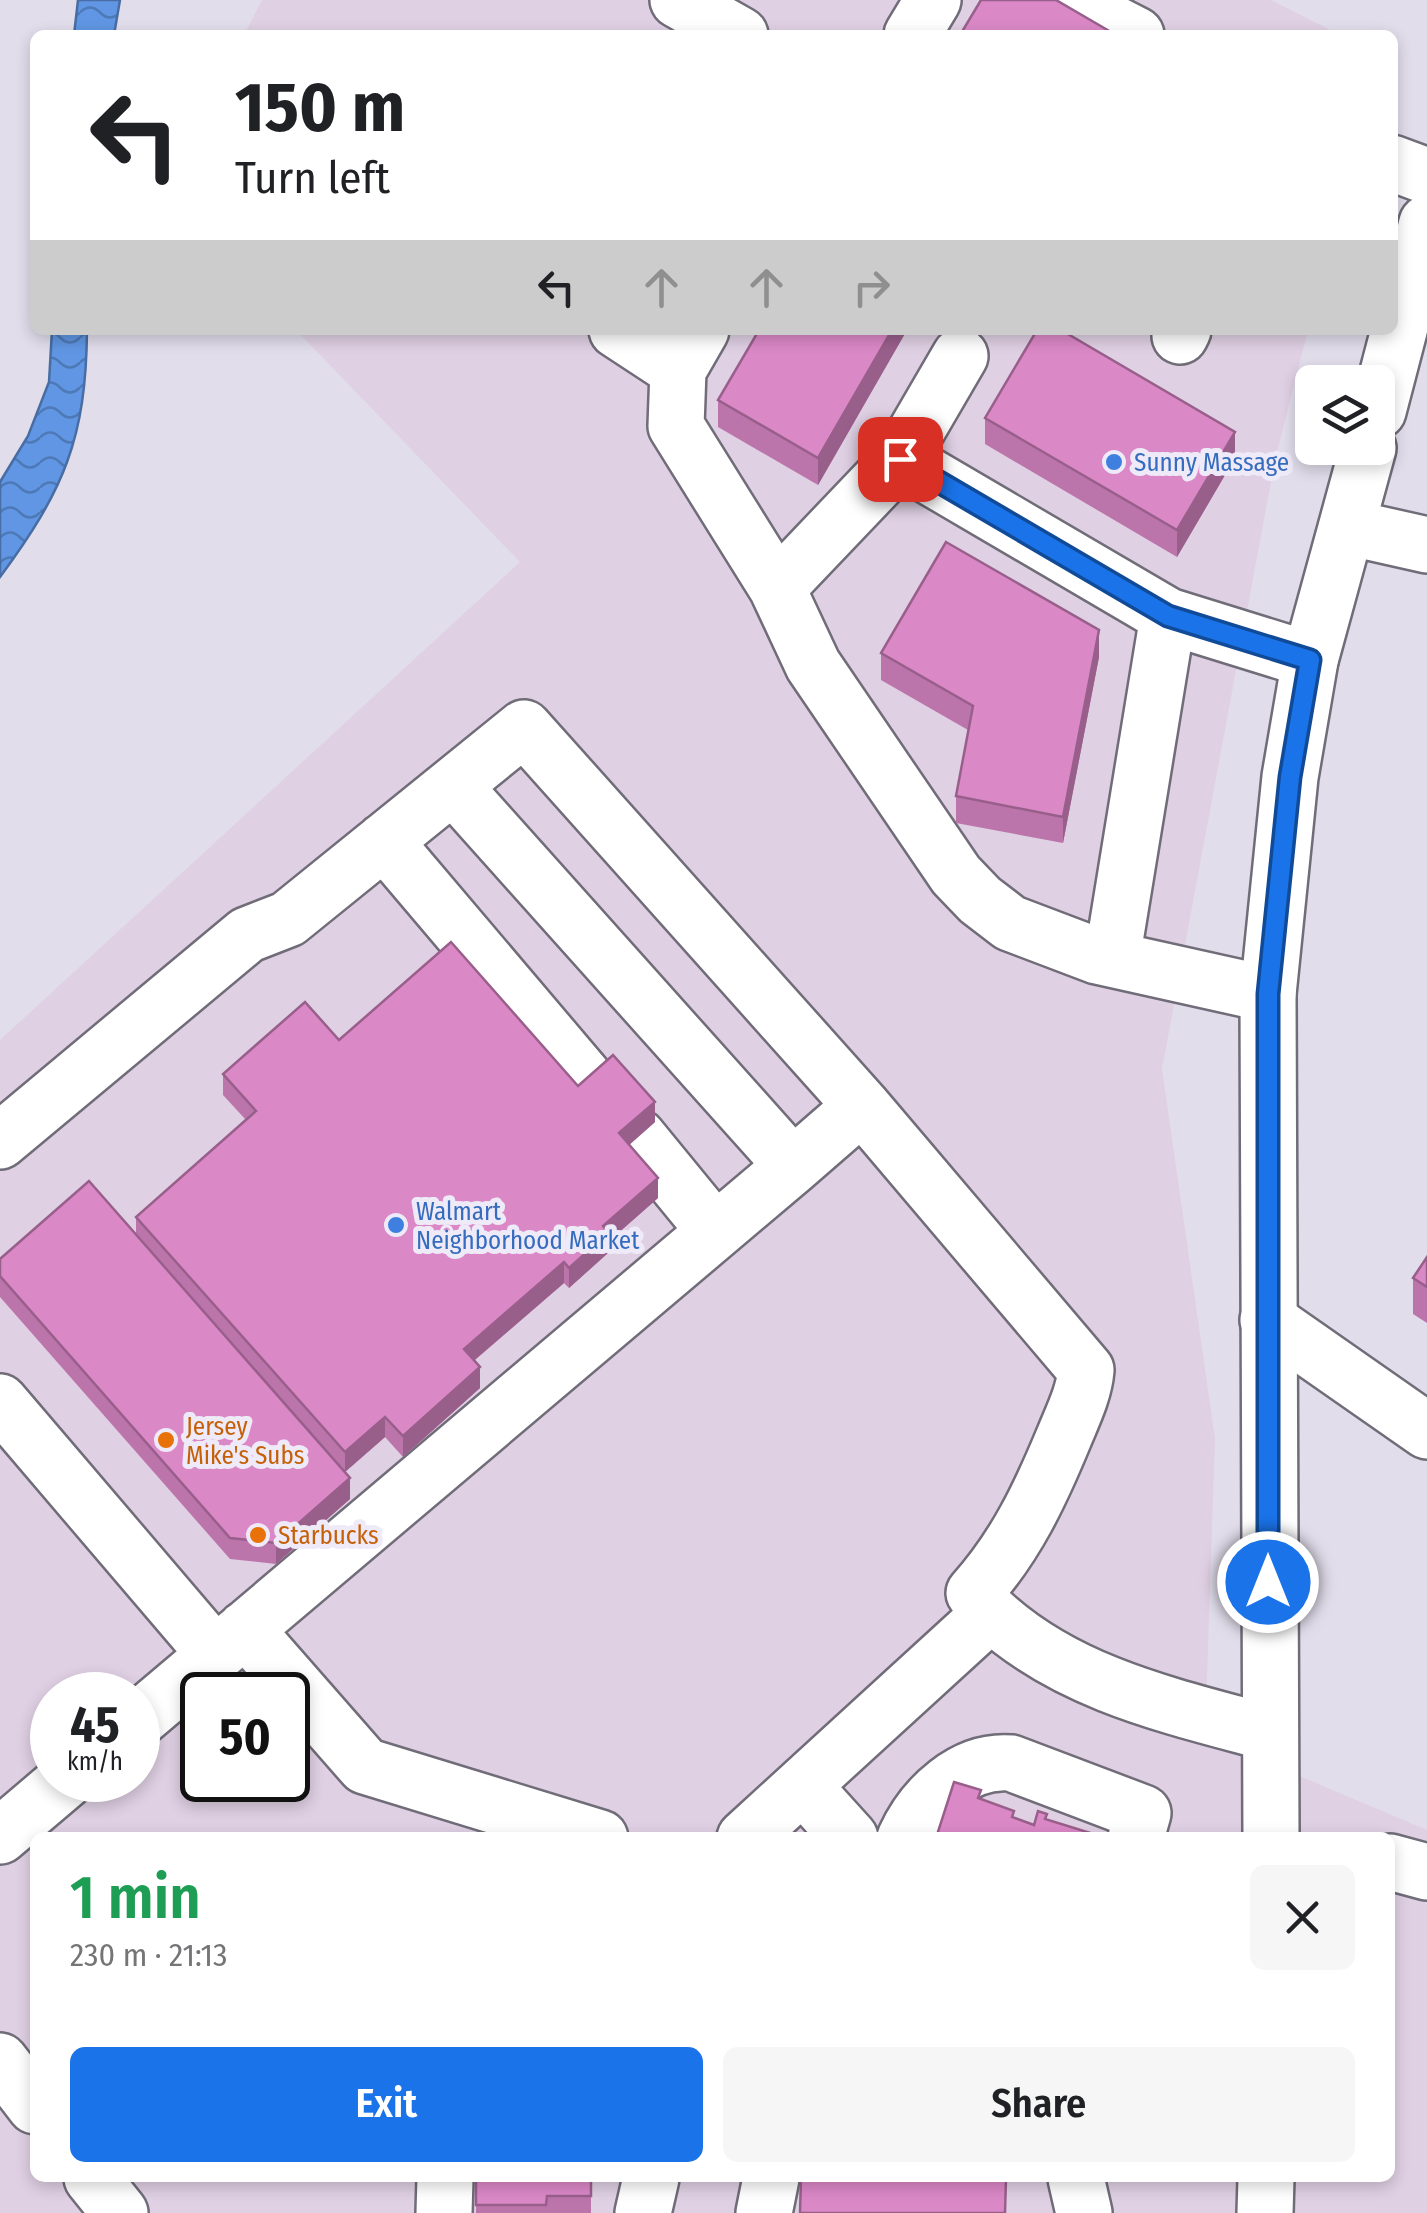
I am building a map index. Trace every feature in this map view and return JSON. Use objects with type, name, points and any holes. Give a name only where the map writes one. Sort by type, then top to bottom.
[{"type":"main road","points":[[678,0],[731,30]]},
{"type":"main road","points":[[915,30],[933,0]]},
{"type":"main road","points":[[1068,0],[1126,30]]},
{"type":"main road","points":[[1398,165],[1427,176]]},
{"type":"main road","points":[[1398,334],[1427,223]]},
{"type":"main road","points":[[634,335],[690,350],[676,426],[777,588],[813,664],[956,875],[980,900],[1010,923],[1112,959],[1268,994]]},
{"type":"main road","points":[[1390,365],[1398,335]]},
{"type":"main road","points":[[777,588],[900,459],[960,356]]},
{"type":"main road","points":[[900,459],[1168,616],[1310,660]]},
{"type":"main road","points":[[1271,1832],[1268,994],[1290,777],[1310,660],[1363,465]]},
{"type":"main road","points":[[1347,527],[1427,545]]},
{"type":"main road","points":[[1112,959],[1168,616]]},
{"type":"main road","points":[[0,1142],[246,935],[288,920],[524,728],[862,1106],[1086,1370],[1078,1400],[1032,1511],[1010,1549],[974,1593]]},
{"type":"main road","points":[[453,786],[793,1166]]},
{"type":"main road","points":[[384,841],[596,1091]]},
{"type":"main road","points":[[160,1701],[862,1106]]},
{"type":"main road","points":[[638,1137],[715,1231]]},
{"type":"main road","points":[[1268,1320],[1427,1431]]},
{"type":"main road","points":[[0,1402],[230,1642],[365,1766],[580,1832]]},
{"type":"main road","points":[[751,1832],[991,1613],[1014,1635],[1078,1672],[1145,1700],[1270,1734]]},
{"type":"main road","points":[[909,1832],[926,1804],[947,1784],[977,1766],[993,1762],[1012,1763],[1143,1813],[1138,1832]]},
{"type":"main road","points":[[803,1786],[845,1832]]},
{"type":"main road","points":[[0,1836],[40,1802]]},
{"type":"main road","points":[[1395,1863],[1427,1872]]},
{"type":"main road","points":[[0,2061],[30,2100]]},
{"type":"main road","points":[[95,2182],[120,2213]]},
{"type":"main road","points":[[444,2182],[444,2213]]},
{"type":"main road","points":[[643,2213],[650,2182]]},
{"type":"main road","points":[[764,2213],[769,2182]]},
{"type":"main road","points":[[1077,2182],[1084,2213]]},
{"type":"main road","points":[[1265,2213],[1266,2182]]},
{"type":"shaded area","points":[[262,0],[1271,0],[1330,30],[247,30]]},
{"type":"shaded area","points":[[301,335],[1307,335],[1299,365],[1295,365],[1295,381],[1275,460],[1162,1069],[1215,1439],[1205,1736],[1427,1830],[1427,2213],[0,2213],[0,1040],[520,562]]},
{"type":"water","points":[[78,0],[120,0],[115,30],[75,30]]},
{"type":"water","points":[[52,335],[87,335],[82,402],[67,462],[40,517],[0,577],[0,482],[28,436],[49,382]]},
{"type":"building","points":[[981,0],[1056,0],[1107,30],[963,30]]},
{"type":"building","points":[[756,335],[889,335],[818,458],[718,400]]},
{"type":"building","points":[[1034,335],[1070,335],[1235,432],[1177,530],[985,418]]},
{"type":"building","points":[[946,542],[1099,630],[1063,817],[956,796],[973,706],[881,653]]},
{"type":"building","points":[[451,942],[578,1086],[613,1055],[655,1102],[619,1133],[658,1178],[603,1226],[608,1233],[569,1268],[564,1262],[464,1349],[480,1367],[403,1436],[385,1417],[345,1452],[136,1217],[256,1111],[223,1074],[305,1002],[339,1040]]},
{"type":"building","points":[[89,1181],[350,1478],[276,1543],[230,1538],[0,1276],[0,1259]]},
{"type":"building","points":[[1427,1257],[1427,1287],[1413,1278]]},
{"type":"building","points":[[954,1782],[981,1790],[978,1798],[1014,1811],[1012,1817],[1034,1825],[1038,1811],[1047,1814],[1045,1819],[1087,1832],[938,1832]]},
{"type":"building","points":[[476,2182],[591,2182],[591,2196],[547,2196],[546,2205],[476,2205]]},
{"type":"building","points":[[801,2182],[1006,2182],[1005,2213],[800,2213]]},
{"type":"place","name":"Sunny Massage","points":[[1114,462]]},
{"type":"place","name":"Walmart Neighborhood Market","points":[[396,1225]]},
{"type":"place","name":"Jersey Mike's Subs","points":[[166,1440]]},
{"type":"place","name":"Starbucks","points":[[258,1535]]},
{"type":"route","points":[[900,459],[1168,616],[1310,660],[1290,777],[1268,994],[1268,1582]]}]
